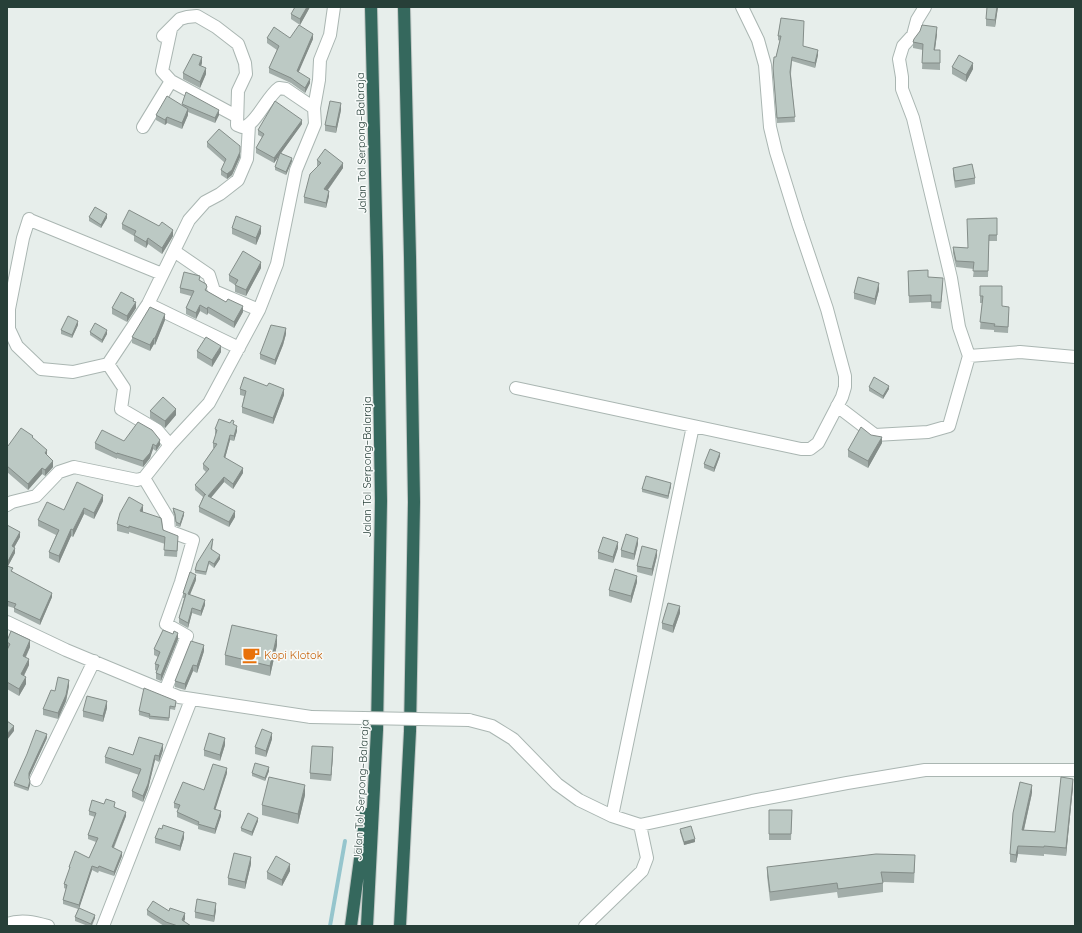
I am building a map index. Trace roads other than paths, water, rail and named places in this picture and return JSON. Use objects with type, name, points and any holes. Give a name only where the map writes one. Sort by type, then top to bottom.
[{"type":"highway","name":"Jalan Tol Serpong–Balaraja","points":[[367,926],[377,730],[381,502],[371,7]]},
{"type":"highway","points":[[400,926],[410,731],[414,502],[404,7]]},
{"type":"highway","points":[[351,926],[377,730]]},
{"type":"street","points":[[7,505],[12,502],[36,496],[59,472],[74,467],[137,480],[144,478],[170,445],[209,403],[259,310],[277,264],[296,170],[315,124],[314,108],[319,80],[320,60],[330,35],[334,7]]},
{"type":"street","points":[[516,388],[801,449],[810,449],[818,444],[845,387],[845,376],[827,309],[776,152],[770,126],[765,65],[758,40],[742,7]]},
{"type":"street","points":[[837,406],[875,435],[928,432],[949,426],[969,356],[959,326],[951,278],[913,118],[902,89],[899,59],[903,46],[913,35],[917,20],[925,7]]},
{"type":"street","points":[[236,116],[171,81],[162,71],[167,33],[180,19],[197,16],[216,27],[238,44],[245,63],[246,74],[238,91],[236,116],[237,125],[242,127],[249,125]]},
{"type":"street","points":[[143,127],[171,81]]},
{"type":"street","points":[[162,274],[29,219],[23,238],[9,309],[9,329],[17,346],[41,369],[73,372],[108,364],[148,304],[189,220],[201,205],[220,194],[238,180],[247,159],[249,125],[272,94],[279,88],[286,89],[314,108]]},
{"type":"street","points":[[174,251],[209,275],[214,291],[259,310]]},
{"type":"street","points":[[148,304],[239,348]]},
{"type":"street","points":[[969,356],[1020,352],[1075,357]]},
{"type":"street","points":[[108,364],[124,388],[121,410],[157,430],[170,445]]},
{"type":"street","points":[[612,816],[693,426]]},
{"type":"street","points":[[144,478],[168,518],[169,531],[193,540],[181,582],[166,624],[187,636],[165,691]]},
{"type":"street","points":[[7,622],[94,661],[179,697],[191,700],[311,718],[469,720],[492,726],[513,739],[557,784],[579,800],[612,816],[640,824],[752,801],[925,770],[1075,770]]},
{"type":"street","points":[[36,780],[94,661]]},
{"type":"street","points":[[103,926],[191,700]]},
{"type":"street","points":[[585,926],[642,872],[646,858],[640,824]]},
{"type":"street","points":[[7,924],[15,921],[31,922],[48,926]]},
{"type":"waterway","points":[[330,926],[345,841]]},
{"type":"place","name":"Kopi Klotok","points":[[251,655]]}]
